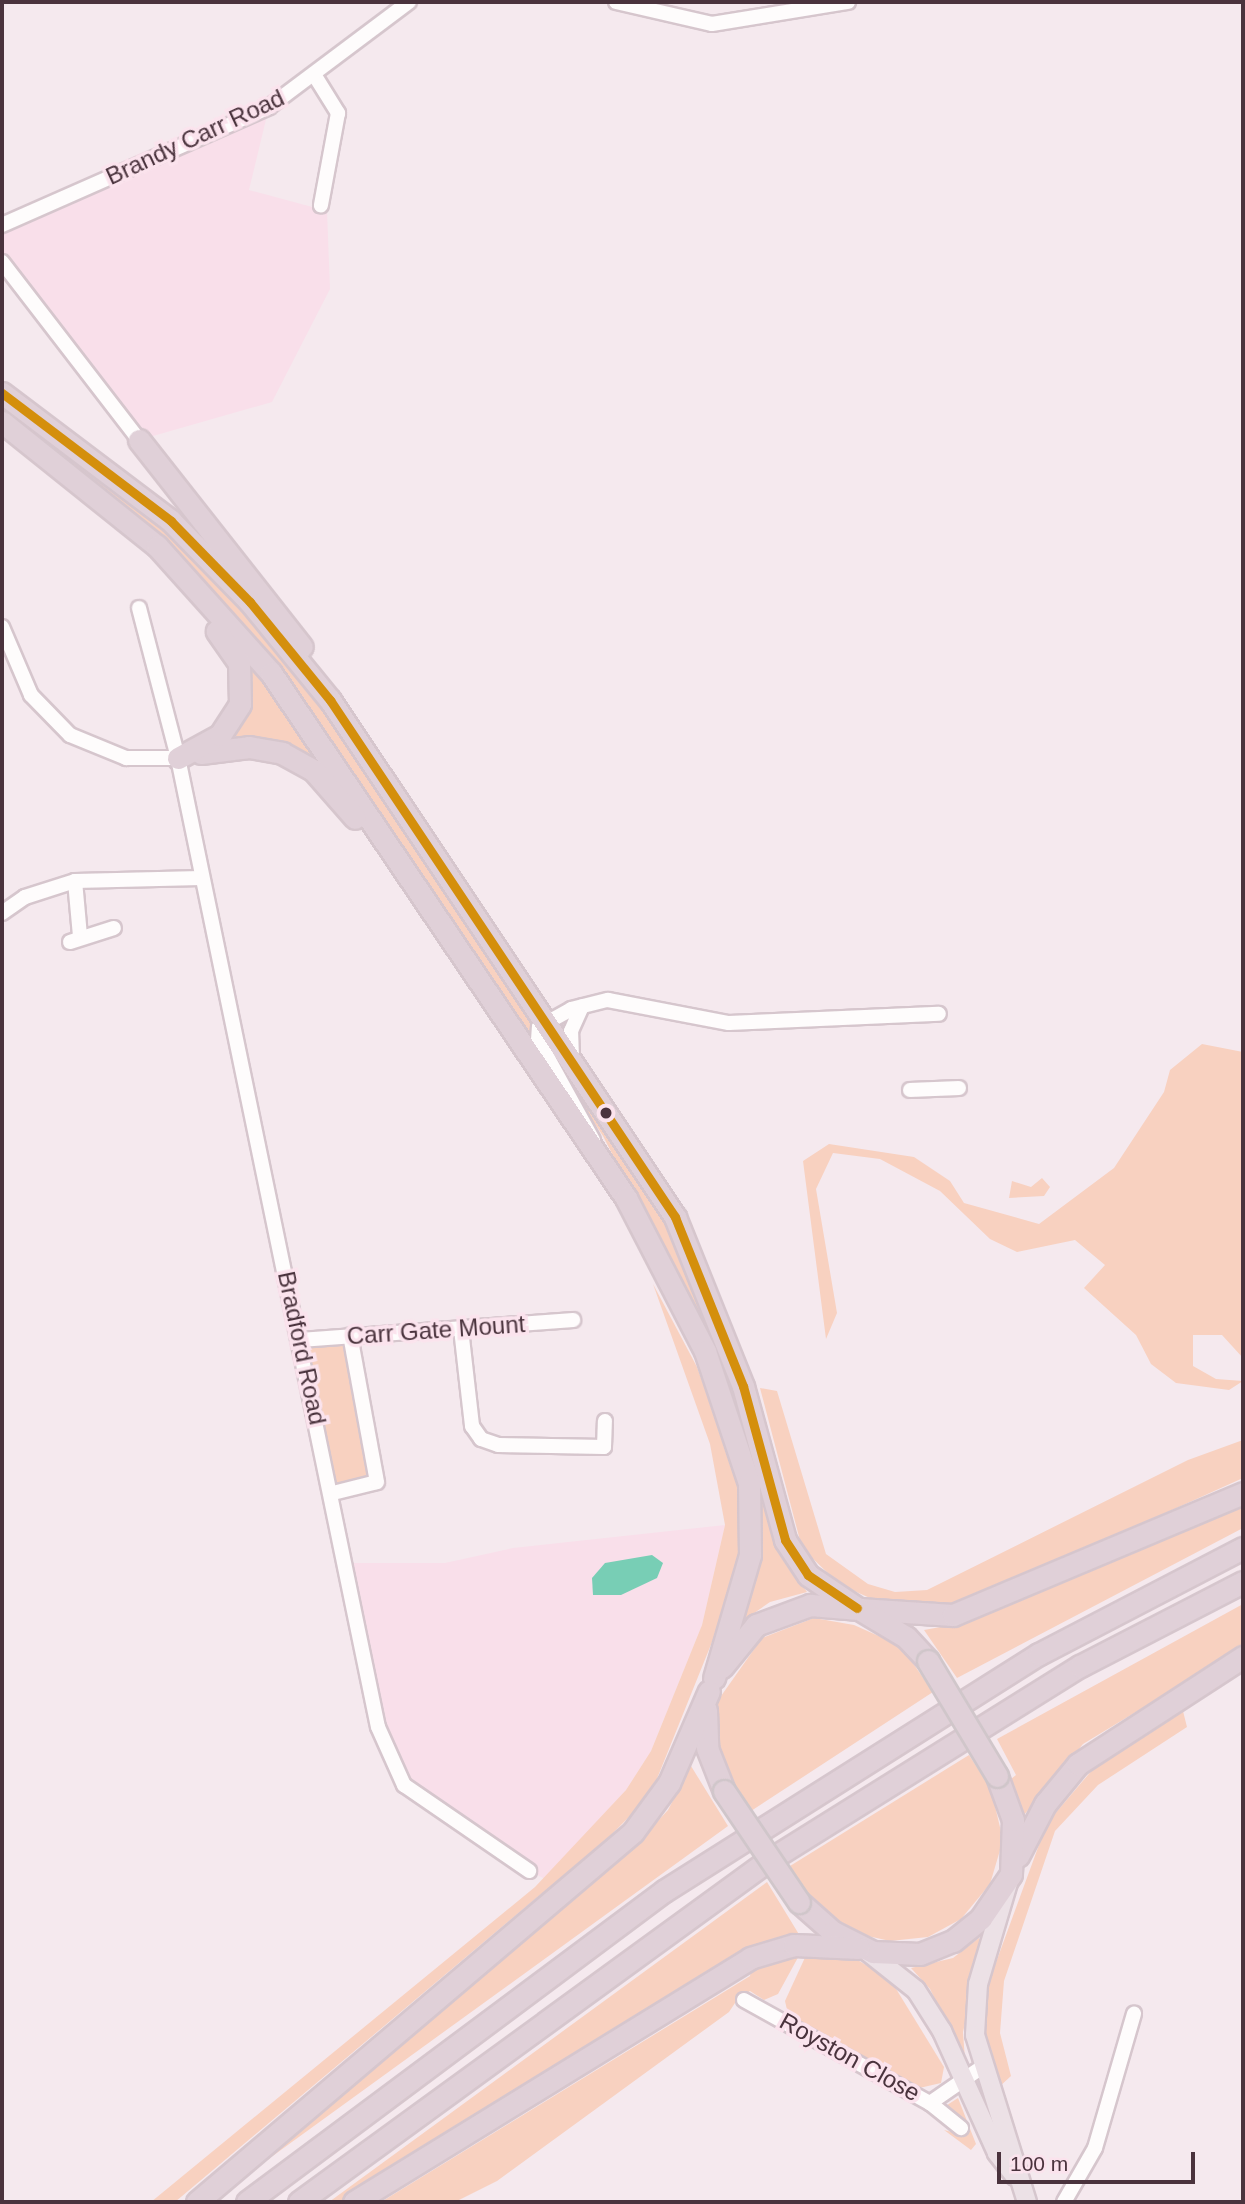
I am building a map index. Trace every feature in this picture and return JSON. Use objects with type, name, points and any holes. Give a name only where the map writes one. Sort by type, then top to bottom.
[{"type":"highway","points":[[2,393],[171,521],[250,601],[330,700],[548,1021],[698,1262],[743,1386],[791,1551],[808,1575],[906,1637],[928,1661],[997,1776],[1013,1820],[1010,1877]]},
{"type":"highway","points":[[2,422],[157,546],[227,621],[305,719],[598,1155],[669,1274],[705,1351],[749,1483],[750,1555],[712,1685],[669,1783],[633,1832],[197,2202]]},
{"type":"highway","points":[[24,437],[177,582],[233,649],[242,677],[235,716],[220,735],[178,758]]},
{"type":"highway","points":[[139,440],[294,634],[330,700]]},
{"type":"highway","points":[[178,758],[249,747],[297,760],[395,855]]},
{"type":"highway","points":[[861,1948],[799,1902],[724,1791],[707,1748],[712,1685],[748,1632],[767,1618],[799,1606],[858,1608],[916,1617],[953,1615],[1243,1493]]},
{"type":"highway","points":[[247,2202],[687,1876],[1039,1654],[1243,1548]]},
{"type":"highway","points":[[299,2202],[766,1861],[1080,1666],[1243,1582]]},
{"type":"highway","points":[[354,2202],[750,1958],[794,1945],[861,1948],[897,1956],[941,1947],[981,1918],[1010,1877],[1045,1804],[1078,1764],[1243,1657]]},
{"type":"main road","points":[[1010,1877],[975,2001],[982,2067],[1011,2142],[1017,2179]]},
{"type":"main road","points":[[861,1948],[916,1990],[997,2153],[1017,2179],[1027,2202]]},
{"type":"street","name":"Brandy Carr Road","points":[[2,225],[269,107],[315,76],[409,2]]},
{"type":"street","points":[[616,2],[712,24],[848,2]]},
{"type":"street","points":[[315,76],[338,113],[321,205]]},
{"type":"street","points":[[2,261],[139,440]]},
{"type":"street","name":"Bradford Road","points":[[139,608],[178,758],[201,878],[333,1493],[378,1727],[404,1785],[529,1871]]},
{"type":"street","points":[[2,627],[30,695],[70,735],[126,758],[178,758]]},
{"type":"street","points":[[2,912],[25,897],[75,881],[201,878]]},
{"type":"street","points":[[75,881],[75,939],[114,928]]},
{"type":"street","points":[[598,1155],[587,1121],[544,1058],[539,1027],[582,1006],[608,1000],[729,1023],[939,1014]]},
{"type":"street","points":[[573,1060],[571,1031],[582,1006]]},
{"type":"street","points":[[911,1090],[959,1088]]},
{"type":"street","name":"Carr Gate Mount","points":[[300,1340],[573,1320]]},
{"type":"street","points":[[461,1329],[471,1426],[481,1438],[498,1445],[604,1447],[605,1421]]},
{"type":"street","points":[[333,1493],[377,1482],[350,1335]]},
{"type":"street","name":"Royston Close","points":[[769,2012],[777,1998]]},
{"type":"street","name":"Royston Close","points":[[744,2000],[930,2103],[961,2128]]},
{"type":"street","points":[[1064,2202],[1095,2148],[1134,2014]]},
{"type":"street","name":"Royston Close","points":[[930,2103],[961,2077],[982,2067]]},
{"type":"shaded area","points":[[269,107],[249,190],[327,211],[330,289],[272,402],[139,440],[2,262],[2,225]]},
{"type":"shaded area","points":[[2,403],[143,505],[261,628],[348,740],[537,1021],[532,1041],[182,560],[71,461],[2,412]]},
{"type":"shaded area","points":[[249,667],[254,667],[316,759],[235,738],[247,709]]},
{"type":"shaded area","points":[[1202,1044],[1243,1052],[1243,1358],[1222,1335],[1193,1335],[1193,1366],[1216,1379],[1243,1381],[1229,1390],[1176,1383],[1151,1364],[1136,1335],[1084,1288],[1105,1265],[1075,1240],[1017,1252],[990,1239],[940,1191],[880,1159],[833,1153],[816,1189],[837,1313],[826,1339],[803,1161],[829,1144],[914,1157],[950,1181],[964,1203],[1039,1224],[1114,1168],[1164,1092],[1170,1070]]},
{"type":"shaded area","points":[[556,1049],[666,1217],[703,1298],[775,1547],[807,1592],[770,1602],[741,1622],[760,1536],[759,1500],[715,1355],[603,1136],[547,1052]]},
{"type":"shaded area","points":[[1042,1178],[1050,1187],[1044,1196],[1009,1198],[1012,1181],[1031,1187]]},
{"type":"shaded area","points":[[653,1284],[697,1367],[737,1477],[745,1522],[737,1580],[650,1796],[555,1891],[541,1894],[175,2202],[151,2202],[535,1887],[626,1790],[651,1751],[702,1625],[725,1525],[710,1444]]},
{"type":"shaded area","points":[[350,1335],[376,1482],[327,1490],[301,1344]]},
{"type":"shaded area","points":[[760,1388],[777,1391],[826,1554],[868,1584],[895,1592],[927,1590],[1188,1460],[1243,1440],[1243,1478],[957,1607],[883,1604],[839,1584],[802,1548]]},
{"type":"shaded area","points":[[1243,1502],[1243,1528],[957,1678],[924,1630],[968,1622]]},
{"type":"shaded area","points":[[725,1525],[702,1625],[651,1751],[626,1790],[545,1879],[504,1858],[404,1785],[378,1727],[348,1563],[445,1563],[513,1548]]},
{"type":"shaded area","points":[[652,1555],[663,1563],[657,1578],[621,1595],[593,1595],[592,1578],[605,1563]]},
{"type":"shaded area","points":[[1243,1604],[1243,1647],[1083,1744],[1024,1815],[1011,1779],[1016,1775],[997,1739]]},
{"type":"shaded area","points":[[814,1618],[854,1625],[901,1646],[933,1692],[751,1811],[728,1778],[715,1743],[714,1706],[762,1638]]},
{"type":"shaded area","points":[[1183,1711],[1187,1727],[1098,1785],[1055,1831],[1004,1981],[1000,2033],[1011,2076],[998,2088],[984,2043],[983,1998],[1047,1823],[1099,1762]]},
{"type":"shaded area","points":[[969,1755],[991,1789],[1003,1840],[990,1884],[961,1919],[928,1937],[890,1941],[859,1934],[816,1905],[790,1866]]},
{"type":"shaded area","points":[[691,1766],[728,1826],[209,2202],[632,1849],[668,1810]]},
{"type":"shaded area","points":[[767,1882],[800,1936],[755,1947],[339,2202],[329,2202]]},
{"type":"shaded area","points":[[979,1938],[984,1942],[963,2032],[965,2060],[930,1989],[911,1968],[953,1958]]},
{"type":"shaded area","points":[[808,1951],[854,1958],[890,1979],[944,2067],[941,2083],[915,2089],[788,2014],[785,2001]]},
{"type":"shaded area","points":[[801,1952],[778,1994],[764,2000],[750,1991],[737,2000],[729,2012],[497,2181],[455,2202],[381,2202],[750,1976],[752,1966]]},
{"type":"shaded area","points":[[958,2098],[976,2144],[971,2150],[944,2130],[960,2134],[944,2107]]},
{"type":"transit line","points":[[2,393],[171,521],[250,602],[330,700],[675,1217],[743,1386],[785,1540],[808,1575],[857,1608]]}]
